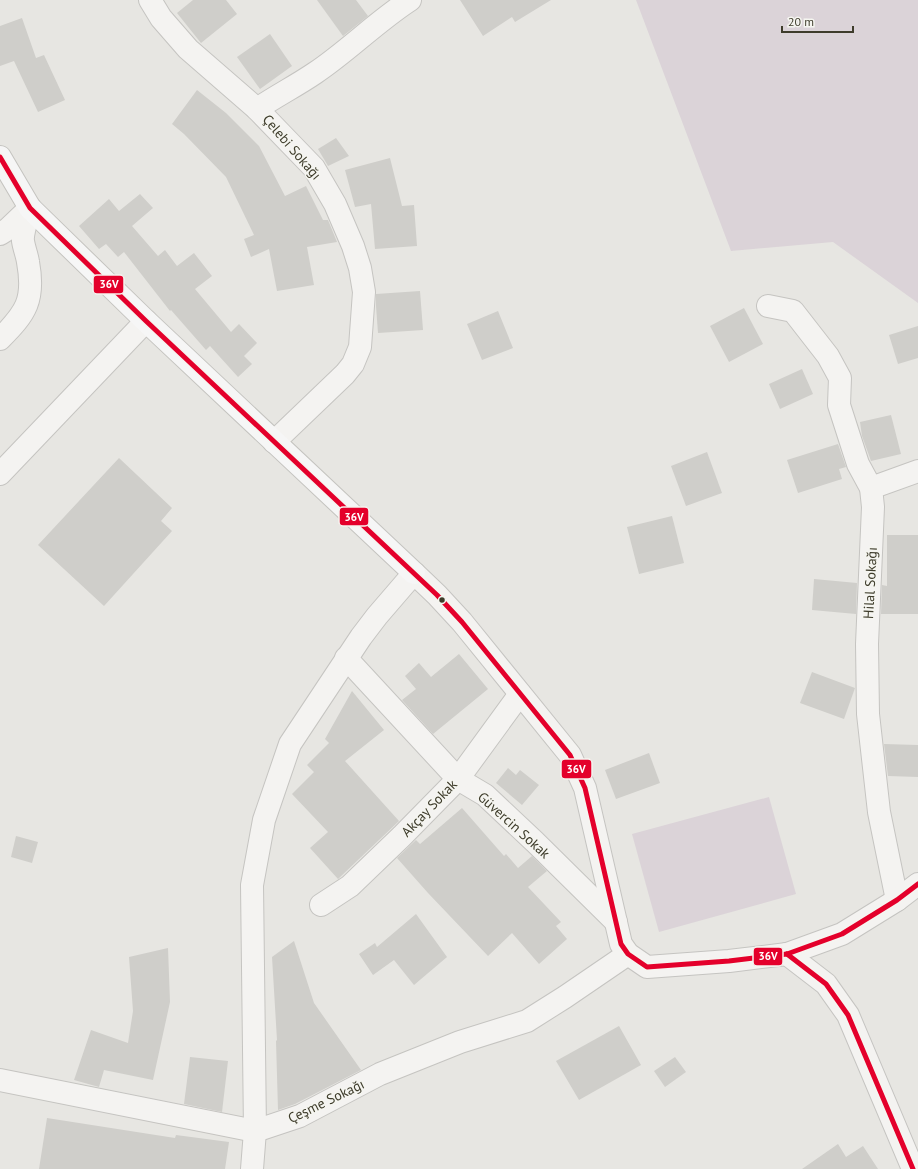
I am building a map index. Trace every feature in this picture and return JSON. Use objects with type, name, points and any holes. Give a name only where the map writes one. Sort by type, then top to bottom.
[{"type":"main road","points":[[0,157],[30,208],[146,321],[414,573]]},
{"type":"street","name":"Çelebi Sokağı","points":[[150,0],[161,18],[188,49],[257,109],[314,168],[335,204],[353,246],[360,268],[364,292],[360,347],[353,364],[345,374],[274,442]]},
{"type":"street","points":[[257,109],[315,73],[362,38],[397,8],[410,0]]},
{"type":"street","points":[[0,234],[8,229],[30,208]]},
{"type":"street","points":[[0,339],[12,327],[25,310],[31,288],[23,240],[30,208]]},
{"type":"street","name":"Hilal Sokağı","points":[[768,306],[793,311],[828,356],[840,378],[839,406],[858,464],[870,488],[873,507],[867,644],[868,714],[879,812],[897,900]]},
{"type":"street","points":[[0,474],[146,321]]},
{"type":"street","points":[[870,488],[918,471]]},
{"type":"street","points":[[252,1169],[255,1131],[252,884],[264,820],[290,744],[346,658],[377,616],[414,573],[462,622],[570,755],[585,788],[621,944],[628,954],[647,967],[729,961],[787,954],[842,934],[897,900],[918,884]]},
{"type":"street","name":"Güvercin Sokak","points":[[346,658],[458,779],[485,795],[535,842],[616,923]]},
{"type":"street","name":"Akçay Sokak","points":[[321,905],[350,886],[458,779],[520,694]]},
{"type":"street","name":"Çeşme Sokağı","points":[[0,1080],[255,1131],[300,1116],[380,1074],[460,1042],[527,1021],[628,954]]},
{"type":"street","points":[[787,954],[826,984],[848,1015],[913,1169]]},
{"type":"shaded area","points":[[636,0],[918,0],[918,303],[833,242],[731,251]]},
{"type":"shaded area","points":[[769,797],[796,894],[659,932],[632,834]]},
{"type":"building","points":[[193,0],[226,0],[237,14],[201,43],[177,13]]},
{"type":"building","points":[[317,0],[356,0],[368,16],[343,36]]},
{"type":"building","points":[[460,0],[551,0],[515,22],[512,17],[483,36]]},
{"type":"building","points":[[22,18],[36,58],[44,55],[65,100],[38,112],[14,61],[0,66],[0,26]]},
{"type":"building","points":[[270,34],[292,66],[260,89],[237,57]]},
{"type":"building","points":[[197,90],[226,113],[259,146],[285,196],[306,186],[323,220],[328,220],[337,242],[307,247],[314,285],[277,291],[269,249],[251,257],[244,239],[254,235],[226,177],[184,134],[172,124]]},
{"type":"building","points":[[336,138],[349,156],[328,166],[318,149]]},
{"type":"building","points":[[390,158],[402,206],[414,205],[417,246],[375,249],[371,204],[355,207],[345,170]]},
{"type":"building","points":[[140,194],[153,208],[132,226],[158,256],[165,250],[177,266],[194,253],[212,276],[195,289],[231,332],[239,324],[257,343],[244,356],[252,364],[238,377],[210,346],[206,350],[171,310],[170,311],[124,252],[118,257],[106,244],[99,249],[79,226],[109,199],[119,211]]},
{"type":"building","points":[[420,291],[423,330],[378,333],[376,294]]},
{"type":"building","points":[[744,308],[763,344],[729,362],[710,326]]},
{"type":"building","points":[[498,311],[513,348],[482,360],[467,324]]},
{"type":"building","points":[[918,326],[918,358],[898,364],[889,335]]},
{"type":"building","points":[[802,369],[813,394],[780,409],[769,384]]},
{"type":"building","points":[[891,415],[901,454],[871,461],[862,436],[860,422]]},
{"type":"building","points":[[838,444],[846,467],[839,469],[842,479],[798,493],[787,460]]},
{"type":"building","points":[[707,452],[722,493],[686,506],[671,466]]},
{"type":"building","points":[[119,458],[172,508],[161,521],[172,531],[104,606],[38,545]]},
{"type":"building","points":[[672,516],[684,563],[639,574],[627,527]]},
{"type":"building","points":[[887,535],[918,535],[918,614],[881,614],[882,585],[887,586]]},
{"type":"building","points":[[814,579],[857,583],[856,614],[812,610]]},
{"type":"building","points":[[459,654],[488,689],[433,734],[402,700],[416,689],[405,676],[419,663],[431,677]]},
{"type":"building","points":[[812,672],[855,688],[844,719],[800,703]]},
{"type":"building","points":[[352,691],[384,730],[345,761],[399,821],[338,879],[310,848],[328,832],[292,794],[314,772],[307,765],[329,743],[325,739]]},
{"type":"building","points":[[884,744],[918,745],[918,777],[888,776]]},
{"type":"building","points":[[649,753],[660,783],[616,799],[605,770]]},
{"type":"building","points":[[508,768],[516,775],[520,770],[539,785],[522,805],[496,783]]},
{"type":"building","points":[[462,808],[504,856],[506,854],[518,868],[532,856],[547,871],[528,887],[561,922],[556,926],[567,939],[539,964],[512,933],[488,956],[397,858],[416,840],[420,844]]},
{"type":"building","points":[[16,836],[38,842],[32,863],[11,857]]},
{"type":"building","points":[[416,914],[447,957],[414,985],[394,960],[373,975],[359,954],[375,943],[377,947]]},
{"type":"building","points":[[294,941],[314,1003],[361,1070],[295,1104],[278,1110],[277,1040],[272,957]]},
{"type":"building","points":[[168,948],[170,1002],[153,1080],[104,1070],[99,1087],[74,1080],[91,1030],[128,1043],[133,1011],[129,957]]},
{"type":"building","points":[[619,1026],[641,1065],[579,1100],[556,1061]]},
{"type":"building","points":[[190,1057],[228,1061],[222,1112],[184,1104]]},
{"type":"building","points":[[675,1057],[686,1072],[665,1087],[654,1071]]},
{"type":"building","points":[[47,1118],[175,1138],[176,1135],[229,1142],[225,1169],[39,1169]]},
{"type":"building","points":[[838,1144],[846,1157],[863,1146],[878,1169],[802,1169]]},
{"type":"transit line","name":"36V","points":[[0,157],[30,208],[146,321],[437,595],[462,622],[570,755],[585,788],[621,944],[628,954],[647,967],[729,961],[787,954],[842,934],[897,900],[918,884]]},
{"type":"transit line","name":"36V","points":[[787,954],[826,984],[848,1015],[913,1169]]}]
